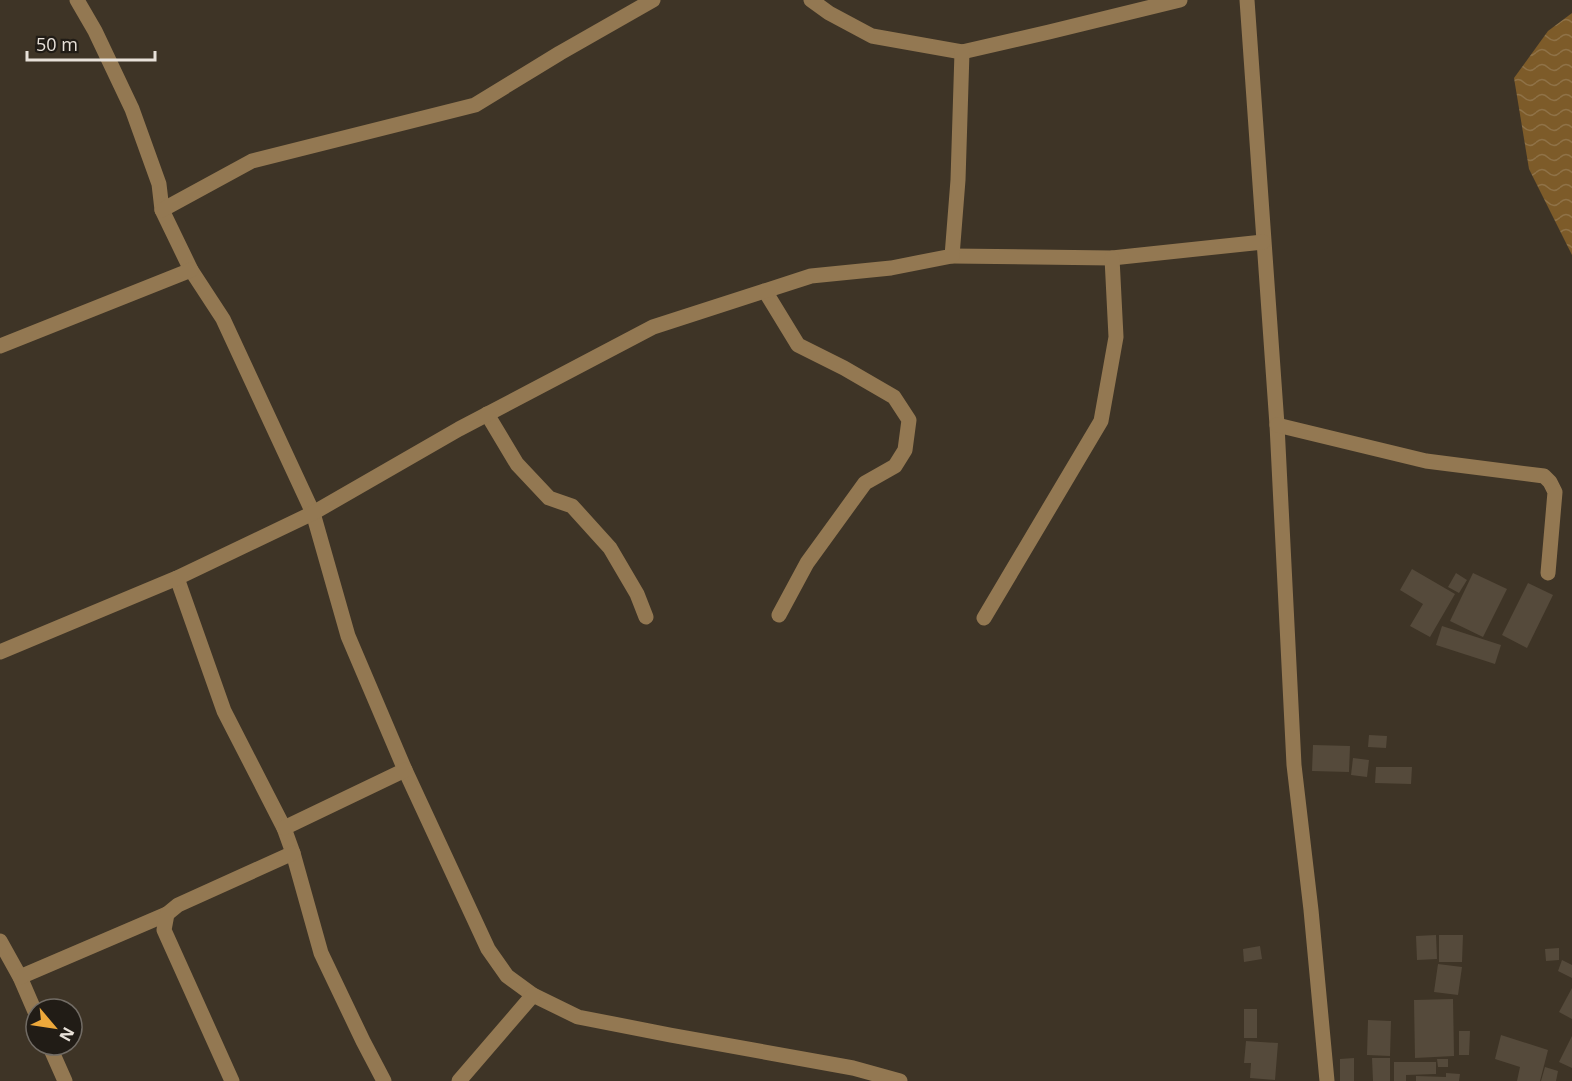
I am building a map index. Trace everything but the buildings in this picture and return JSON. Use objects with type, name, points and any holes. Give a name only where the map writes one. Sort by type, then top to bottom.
[{"type":"street","points":[[77,0],[95,31],[132,109],[159,184],[162,210],[190,270],[223,319],[313,513],[348,636],[405,770],[488,949],[507,976],[533,995],[578,1017],[853,1068],[900,1081]]},
{"type":"street","points":[[162,210],[252,161],[475,105],[653,0]]},
{"type":"street","points":[[811,0],[833,7],[872,36],[962,52],[1180,0]]},
{"type":"street","points":[[1247,0],[1277,425],[1294,765],[1311,910],[1327,1081]]},
{"type":"street","points":[[952,256],[958,180],[962,52]]},
{"type":"street","points":[[0,652],[177,578],[313,513],[459,429],[653,327],[811,276],[891,268],[952,256],[1112,258],[1263,242]]},
{"type":"street","points":[[984,618],[1101,422],[1116,338],[1112,258]]},
{"type":"street","points":[[0,346],[190,270]]},
{"type":"street","points":[[765,291],[798,345],[894,397],[909,420],[905,450],[895,466],[865,483],[807,563],[779,615]]},
{"type":"street","points":[[487,414],[517,464],[549,498],[572,506],[610,548],[638,594],[646,618]]},
{"type":"street","points":[[1277,425],[1426,461],[1544,476],[1555,492],[1548,573]]},
{"type":"street","points":[[177,578],[224,711],[284,828],[321,953],[384,1081]]},
{"type":"street","points":[[284,828],[405,770]]},
{"type":"street","points":[[20,977],[167,914],[177,905],[293,853]]},
{"type":"street","points":[[167,914],[164,930],[232,1081]]},
{"type":"street","points":[[0,941],[29,997]]},
{"type":"street","points":[[459,1081],[533,995]]},
{"type":"street","points":[[55,1057],[65,1081]]},
{"type":"water","points":[[1572,13],[1572,255],[1529,169],[1514,78],[1548,31]]}]
